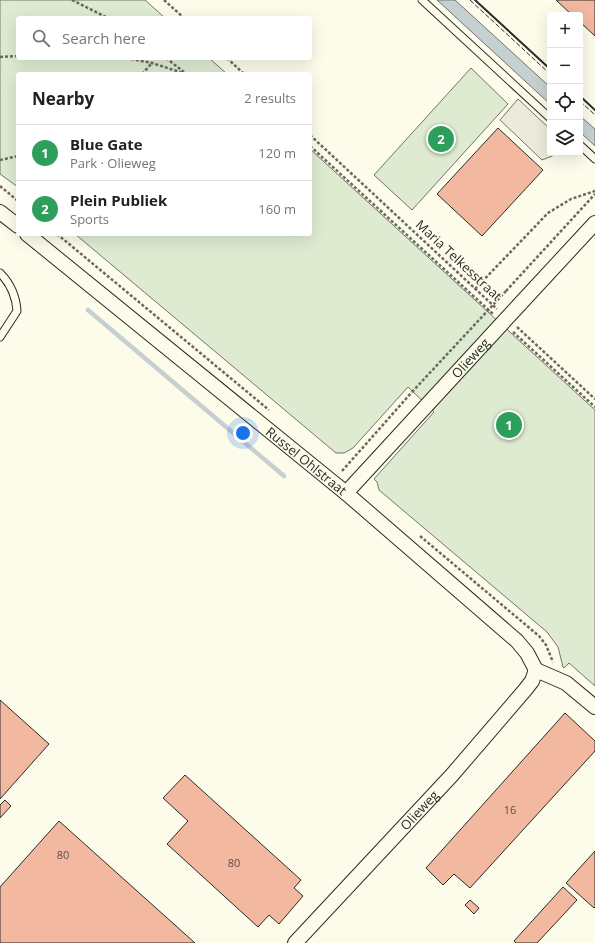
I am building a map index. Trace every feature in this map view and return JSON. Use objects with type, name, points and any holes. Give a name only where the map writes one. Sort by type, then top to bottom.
[{"type":"street","points":[[0,212],[16,224]]},
{"type":"street","name":"Olieweg","points":[[346,493],[595,223]]},
{"type":"street","name":"Russel Ohlstraat","points":[[29,236],[346,493],[517,640],[528,653],[536,670]]},
{"type":"street","points":[[536,670],[566,683],[595,707]]},
{"type":"street","name":"Olieweg","points":[[295,943],[452,775],[525,690],[532,681],[536,670]]},
{"type":"lane","points":[[422,0],[547,115]]},
{"type":"lane","points":[[583,148],[595,159]]},
{"type":"lane","points":[[0,273],[5,278],[16,298],[17,311],[0,337]]},
{"type":"path","points":[[72,0],[104,16]]},
{"type":"path","points":[[164,0],[182,16]]},
{"type":"path","points":[[0,57],[16,56]]},
{"type":"path","points":[[136,60],[152,63],[180,72]]},
{"type":"path","points":[[168,60],[184,72]]},
{"type":"path","points":[[229,60],[242,72]]},
{"type":"path","points":[[144,72],[152,63]]},
{"type":"path","name":"Maria Telkesstraat","points":[[312,137],[498,310]]},
{"type":"path","name":"Maria Telkesstraat","points":[[312,148],[496,317]]},
{"type":"path","points":[[0,160],[16,156]]},
{"type":"path","points":[[0,186],[16,199]]},
{"type":"path","points":[[475,289],[548,213],[571,199],[595,193]]},
{"type":"path","points":[[337,466],[342,471],[412,392],[595,193]]},
{"type":"path","points":[[59,236],[272,412]]},
{"type":"path","points":[[515,326],[595,398]]},
{"type":"path","points":[[508,327],[595,407]]},
{"type":"green space","points":[[0,0],[145,0],[163,16],[16,16],[16,60],[211,60],[225,72],[16,72],[16,186],[0,174]]},
{"type":"green space","points":[[471,68],[508,104],[412,210],[374,175]]},
{"type":"green space","points":[[312,151],[595,410],[595,686],[569,663],[564,668],[563,667],[558,647],[547,632],[379,490],[377,482],[374,479],[434,412],[408,387],[353,448],[344,453],[336,453],[77,236],[312,236]]},
{"type":"shaded area","points":[[437,0],[455,0],[547,84],[547,101]]},
{"type":"shaded area","points":[[518,99],[547,126],[547,156],[552,156],[542,160],[500,120]]},
{"type":"shaded area","points":[[583,119],[595,129],[595,146],[583,135]]},
{"type":"building","points":[[556,0],[595,0],[595,36],[583,25],[583,12],[569,12]]},
{"type":"building","points":[[498,128],[543,170],[482,236],[437,194]]},
{"type":"building","points":[[0,700],[49,744],[0,799]]},
{"type":"building","points":[[565,713],[595,741],[595,751],[470,888],[454,874],[443,885],[426,868]]},
{"type":"building","points":[[185,775],[301,880],[294,888],[303,896],[279,924],[269,915],[258,927],[167,844],[188,821],[163,798]]},
{"type":"building","points":[[5,800],[11,806],[0,818],[0,805]]},
{"type":"building","points":[[59,821],[195,943],[0,943],[0,887]]},
{"type":"building","points":[[595,851],[595,907],[594,908],[566,883]]},
{"type":"building","points":[[563,887],[577,900],[537,943],[516,943],[514,941]]},
{"type":"building","points":[[470,900],[479,908],[474,914],[465,905]]},
{"type":"waterway","points":[[88,310],[284,476]]},
{"type":"fence","points":[[470,0],[547,71]]},
{"type":"fence","points":[[583,104],[595,115]]},
{"type":"wall","points":[[475,0],[547,66]]},
{"type":"wall","points":[[583,99],[595,110]]},
{"type":"place","name":"Plein Publiek","points":[[441,139]]},
{"type":"place","name":"Blue Gate","points":[[509,425]]}]
